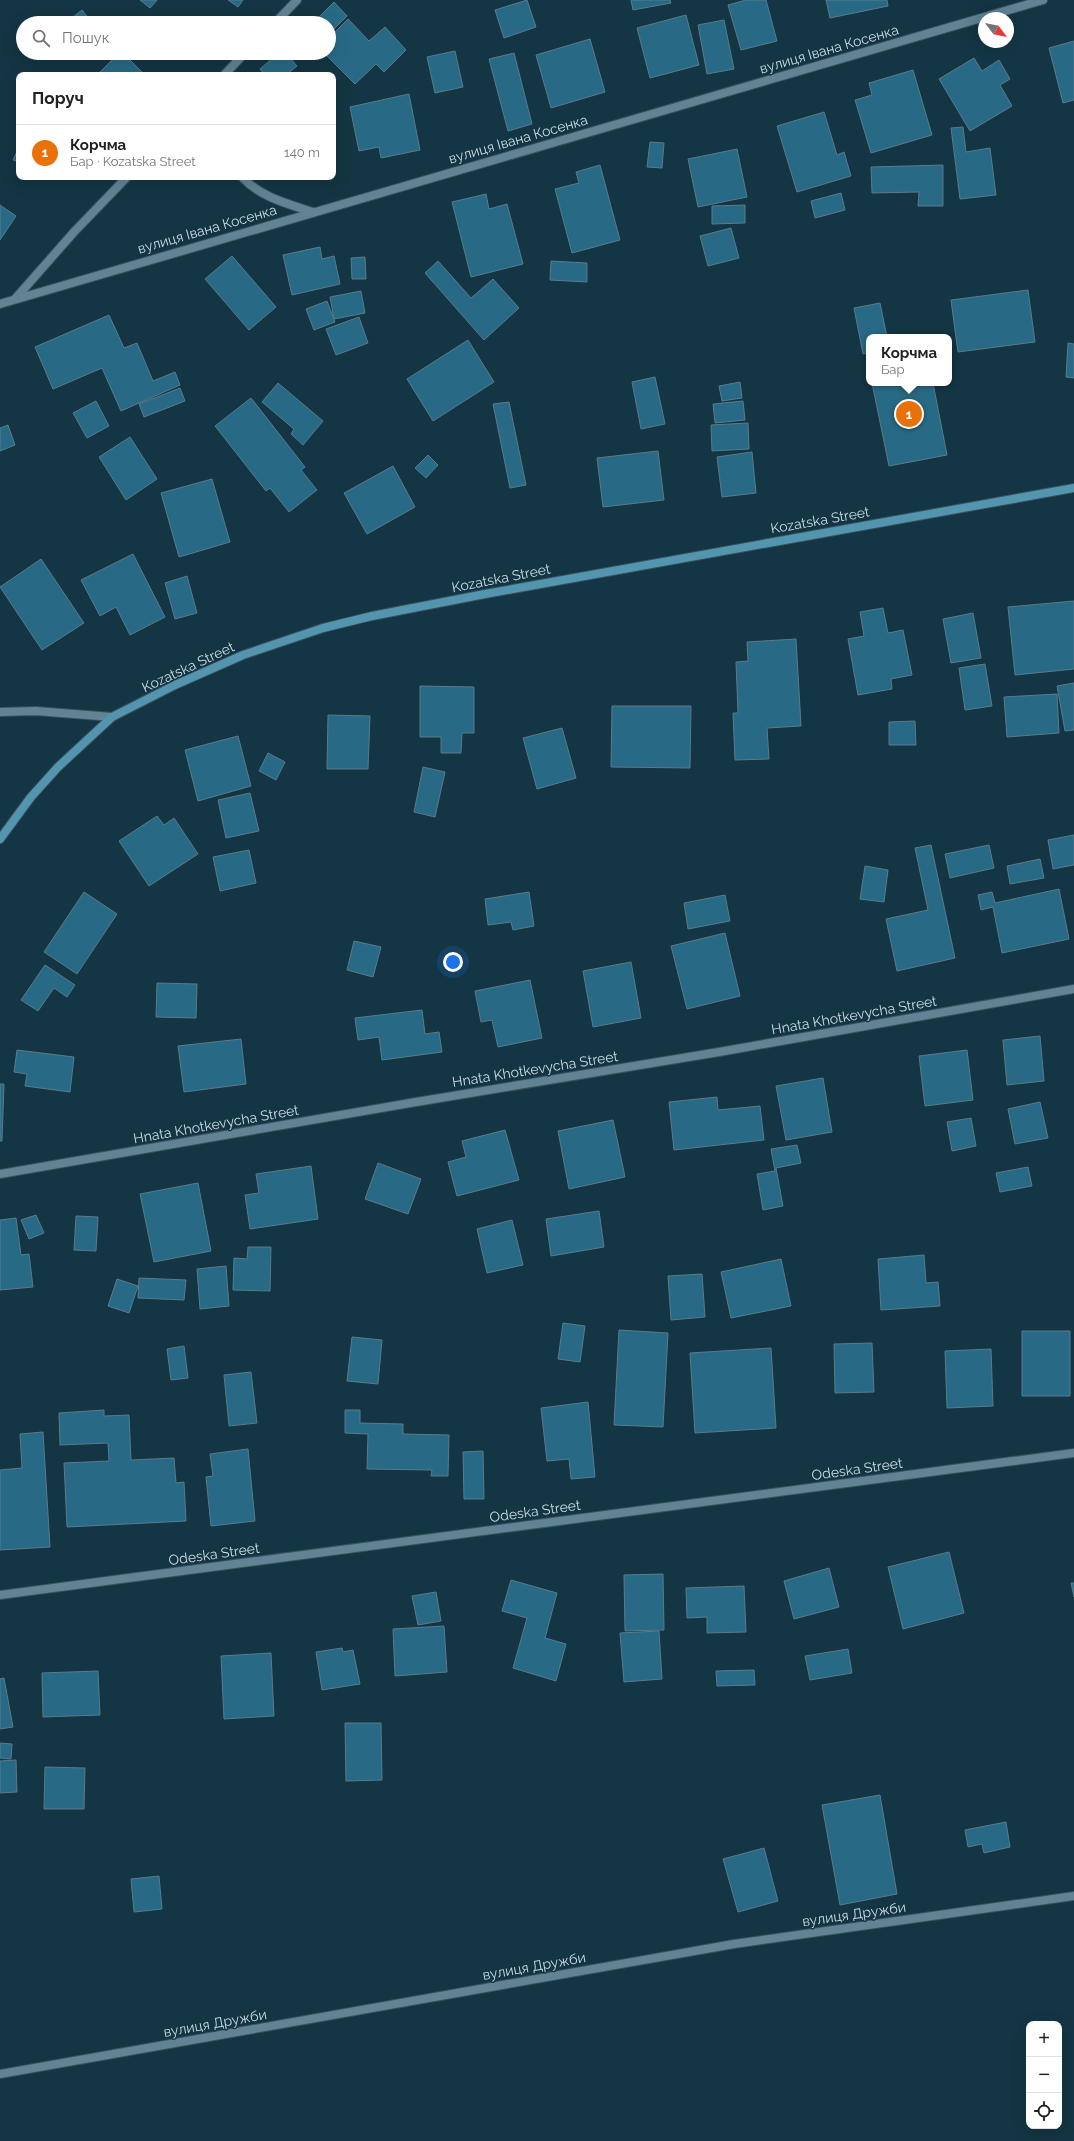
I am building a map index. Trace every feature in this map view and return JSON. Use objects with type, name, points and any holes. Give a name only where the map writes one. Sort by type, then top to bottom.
[{"type":"main road","name":"Kozatska Street","points":[[0,839],[31,797],[58,767],[112,717],[175,684],[243,655],[323,628],[372,616],[755,544],[1074,488]]},
{"type":"street","points":[[282,16],[298,0]]},
{"type":"street","name":"вулиця Івана Косенка","points":[[0,304],[1043,0]]},
{"type":"street","points":[[227,72],[238,60]]},
{"type":"street","points":[[15,299],[74,232],[124,180]]},
{"type":"street","points":[[245,180],[274,199],[313,212]]},
{"type":"street","points":[[0,712],[36,711],[112,717]]},
{"type":"street","name":"Hnata Khotkevycha Street","points":[[0,1174],[719,1052],[1074,989]]},
{"type":"street","name":"Odeska Street","points":[[0,1595],[1074,1453]]},
{"type":"street","name":"вулиця Дружби","points":[[0,2074],[727,1946],[1074,1896]]},
{"type":"building","points":[[140,0],[157,0],[150,8]]},
{"type":"building","points":[[228,0],[243,0],[238,7]]},
{"type":"building","points":[[527,0],[536,27],[504,38],[495,10]]},
{"type":"building","points":[[631,0],[670,0],[671,3],[633,10]]},
{"type":"building","points":[[746,0],[766,0],[777,41],[741,50],[728,5]]},
{"type":"building","points":[[826,0],[887,0],[888,6],[830,18]]},
{"type":"building","points":[[334,2],[347,16],[336,27],[336,16],[320,16]]},
{"type":"building","points":[[82,10],[87,16],[74,16]]},
{"type":"building","points":[[686,15],[699,65],[650,78],[637,28]]},
{"type":"building","points":[[348,19],[369,41],[385,27],[406,50],[384,72],[376,64],[355,84],[331,60],[336,60],[336,31]]},
{"type":"building","points":[[724,20],[734,69],[707,74],[698,25]]},
{"type":"building","points":[[590,39],[605,92],[551,108],[536,55]]},
{"type":"building","points":[[1074,41],[1074,100],[1063,103],[1049,48]]},
{"type":"building","points":[[455,51],[463,87],[435,93],[427,57]]},
{"type":"building","points":[[514,53],[532,124],[508,131],[489,59]]},
{"type":"building","points":[[974,58],[982,71],[999,60],[1010,79],[1000,85],[1012,106],[970,131],[939,79]]},
{"type":"building","points":[[112,60],[130,60],[142,72],[100,72]]},
{"type":"building","points":[[271,60],[292,60],[297,66],[290,72],[262,72],[260,69]]},
{"type":"building","points":[[913,70],[932,135],[871,153],[855,100],[872,95],[869,83]]},
{"type":"building","points":[[409,94],[420,150],[381,158],[379,147],[359,151],[350,107]]},
{"type":"building","points":[[824,112],[837,155],[844,152],[851,176],[797,192],[777,126]]},
{"type":"building","points":[[963,127],[966,152],[990,148],[996,195],[960,199],[951,128]]},
{"type":"building","points":[[650,142],[664,143],[662,168],[647,167]]},
{"type":"building","points":[[737,149],[747,197],[698,207],[688,159]]},
{"type":"building","points":[[16,154],[16,161],[13,160]]},
{"type":"building","points":[[600,165],[620,240],[572,253],[555,189],[579,183],[576,172]]},
{"type":"building","points":[[943,165],[943,206],[918,206],[919,192],[872,193],[871,167]]},
{"type":"building","points":[[841,193],[845,210],[815,218],[811,201]]},
{"type":"building","points":[[486,194],[489,209],[507,204],[523,264],[471,277],[452,202]]},
{"type":"building","points":[[0,205],[16,216],[0,240]]},
{"type":"building","points":[[745,205],[745,223],[712,224],[712,206]]},
{"type":"building","points":[[731,228],[739,258],[708,266],[700,236]]},
{"type":"building","points":[[320,247],[322,259],[334,256],[340,284],[292,295],[283,255]]},
{"type":"building","points":[[232,256],[276,307],[249,330],[205,279]]},
{"type":"building","points":[[365,257],[366,279],[352,279],[351,258]]},
{"type":"building","points":[[438,261],[471,298],[493,279],[519,308],[484,340],[425,273]]},
{"type":"building","points":[[551,261],[587,263],[587,282],[550,280]]},
{"type":"building","points":[[1028,290],[1035,342],[958,352],[951,300]]},
{"type":"building","points":[[361,291],[365,313],[334,319],[330,297]]},
{"type":"building","points":[[327,301],[335,322],[314,330],[306,309]]},
{"type":"building","points":[[880,303],[886,334],[866,334],[866,354],[863,354],[854,308]]},
{"type":"building","points":[[109,315],[124,348],[137,343],[153,381],[175,372],[180,385],[121,411],[102,368],[53,389],[35,347]]},
{"type":"building","points":[[359,317],[368,343],[336,355],[326,329]]},
{"type":"building","points":[[468,340],[494,382],[433,421],[407,379]]},
{"type":"building","points":[[1068,343],[1074,344],[1074,378],[1066,377]]},
{"type":"building","points":[[655,377],[665,424],[641,429],[632,382]]},
{"type":"building","points":[[740,382],[742,398],[722,401],[719,386]]},
{"type":"building","points":[[278,383],[323,421],[303,445],[291,434],[294,429],[262,402]]},
{"type":"building","points":[[873,386],[934,386],[947,455],[889,466]]},
{"type":"building","points":[[180,388],[185,401],[144,417],[139,404]]},
{"type":"building","points":[[251,398],[305,467],[301,470],[317,490],[289,512],[270,488],[266,491],[215,426]]},
{"type":"building","points":[[96,401],[109,426],[87,438],[73,413]]},
{"type":"building","points":[[743,401],[745,420],[715,423],[713,404]]},
{"type":"building","points":[[509,402],[526,485],[510,488],[493,404]]},
{"type":"building","points":[[748,423],[749,449],[712,451],[711,425]]},
{"type":"building","points":[[8,425],[15,445],[0,451],[0,428]]},
{"type":"building","points":[[130,437],[157,479],[126,500],[99,457]]},
{"type":"building","points":[[658,451],[664,500],[603,507],[597,458]]},
{"type":"building","points":[[752,452],[756,493],[722,497],[717,457]]},
{"type":"building","points":[[428,455],[438,465],[426,478],[415,468]]},
{"type":"building","points":[[393,466],[415,507],[367,534],[344,493]]},
{"type":"building","points":[[212,479],[230,542],[179,557],[161,493]]},
{"type":"building","points":[[133,554],[165,617],[130,635],[116,607],[100,616],[81,580]]},
{"type":"building","points":[[41,559],[84,623],[42,650],[0,587]]},
{"type":"building","points":[[187,576],[197,613],[175,619],[165,583]]},
{"type":"building","points":[[1074,601],[1074,669],[1015,675],[1008,607]]},
{"type":"building","points":[[883,608],[888,633],[903,630],[912,675],[891,679],[892,689],[858,695],[848,639],[864,636],[860,612]]},
{"type":"building","points":[[973,613],[981,658],[951,663],[943,619]]},
{"type":"building","points":[[796,639],[801,726],[767,728],[769,759],[735,760],[733,713],[738,713],[736,662],[748,661],[747,642]]},
{"type":"building","points":[[985,664],[992,706],[965,710],[959,668]]},
{"type":"building","points":[[1074,683],[1074,730],[1065,731],[1057,686]]},
{"type":"building","points":[[420,686],[474,687],[474,733],[462,733],[461,753],[441,753],[441,737],[420,737]]},
{"type":"building","points":[[1057,694],[1059,733],[1007,737],[1004,697]]},
{"type":"building","points":[[612,706],[691,706],[690,768],[611,767]]},
{"type":"building","points":[[328,715],[370,716],[368,769],[327,769]]},
{"type":"building","points":[[915,721],[916,745],[889,745],[889,722]]},
{"type":"building","points":[[562,728],[576,778],[537,789],[523,738]]},
{"type":"building","points":[[238,736],[251,786],[198,801],[185,750]]},
{"type":"building","points":[[268,753],[285,762],[276,780],[259,771]]},
{"type":"building","points":[[423,767],[445,772],[435,817],[414,812]]},
{"type":"building","points":[[250,793],[259,831],[226,838],[218,800]]},
{"type":"building","points":[[157,816],[164,825],[174,818],[198,854],[149,886],[119,841]]},
{"type":"building","points":[[1074,835],[1074,865],[1053,869],[1048,840]]},
{"type":"building","points":[[931,845],[955,958],[897,971],[886,919],[928,910],[915,848]]},
{"type":"building","points":[[989,845],[994,868],[950,878],[945,854]]},
{"type":"building","points":[[249,850],[256,883],[220,891],[213,857]]},
{"type":"building","points":[[1040,859],[1044,878],[1010,884],[1007,866]]},
{"type":"building","points":[[865,866],[888,870],[884,902],[860,899]]},
{"type":"building","points":[[1059,889],[1069,939],[1002,953],[993,907],[981,910],[978,895],[992,892],[995,903]]},
{"type":"building","points":[[84,892],[117,914],[77,974],[44,952]]},
{"type":"building","points":[[529,892],[534,926],[513,930],[511,922],[488,925],[485,899]]},
{"type":"building","points":[[725,895],[730,921],[688,929],[684,903]]},
{"type":"building","points":[[725,933],[740,996],[687,1009],[671,946]]},
{"type":"building","points":[[354,941],[381,947],[373,977],[347,970]]},
{"type":"building","points":[[631,962],[641,1018],[593,1027],[583,971]]},
{"type":"building","points":[[45,965],[75,985],[67,997],[54,988],[38,1011],[21,1000]]},
{"type":"building","points":[[530,980],[542,1038],[498,1047],[492,1020],[481,1022],[475,991]]},
{"type":"building","points":[[157,983],[197,984],[196,1018],[156,1017]]},
{"type":"building","points":[[422,1010],[425,1034],[439,1032],[442,1052],[382,1060],[379,1037],[358,1040],[355,1018]]},
{"type":"building","points":[[1040,1036],[1044,1081],[1007,1085],[1003,1040]]},
{"type":"building","points":[[241,1039],[246,1084],[184,1092],[178,1046]]},
{"type":"building","points":[[17,1050],[74,1057],[70,1092],[25,1086],[27,1074],[14,1072]]},
{"type":"building","points":[[967,1050],[973,1100],[925,1106],[919,1056]]},
{"type":"building","points":[[823,1078],[832,1132],[786,1140],[776,1086]]},
{"type":"building","points":[[0,1084],[4,1084],[2,1141],[0,1141]]},
{"type":"building","points":[[717,1097],[718,1110],[760,1106],[764,1140],[674,1150],[669,1102]]},
{"type":"building","points":[[1040,1102],[1048,1138],[1015,1144],[1008,1109]]},
{"type":"building","points":[[971,1118],[976,1146],[952,1151],[947,1122]]},
{"type":"building","points":[[613,1120],[625,1177],[569,1189],[558,1131]]},
{"type":"building","points":[[505,1130],[519,1180],[457,1196],[448,1162],[466,1157],[462,1141]]},
{"type":"building","points":[[797,1145],[801,1163],[776,1168],[783,1206],[763,1210],[757,1174],[775,1171],[771,1149]]},
{"type":"building","points":[[378,1163],[421,1179],[408,1214],[365,1199]]},
{"type":"building","points":[[311,1166],[318,1219],[250,1229],[245,1195],[259,1193],[256,1174]]},
{"type":"building","points":[[1028,1167],[1032,1186],[1000,1192],[996,1173]]},
{"type":"building","points":[[198,1183],[211,1251],[154,1262],[140,1194]]},
{"type":"building","points":[[599,1211],[604,1247],[551,1256],[546,1219]]},
{"type":"building","points":[[36,1215],[44,1233],[29,1239],[21,1220]]},
{"type":"building","points":[[76,1216],[98,1217],[96,1251],[74,1250]]},
{"type":"building","points":[[16,1218],[21,1255],[29,1254],[33,1287],[0,1290],[0,1220]]},
{"type":"building","points":[[512,1220],[523,1265],[487,1273],[477,1229]]},
{"type":"building","points":[[248,1247],[271,1247],[270,1291],[233,1290],[234,1258],[247,1259]]},
{"type":"building","points":[[924,1255],[926,1283],[938,1282],[940,1306],[881,1310],[878,1259]]},
{"type":"building","points":[[781,1259],[791,1306],[731,1318],[721,1272]]},
{"type":"building","points":[[226,1266],[229,1306],[200,1309],[197,1269]]},
{"type":"building","points":[[702,1274],[705,1317],[671,1320],[668,1276]]},
{"type":"building","points":[[139,1278],[186,1280],[184,1300],[138,1298]]},
{"type":"building","points":[[117,1279],[138,1286],[129,1313],[108,1306]]},
{"type":"building","points":[[563,1323],[585,1326],[580,1362],[558,1359]]},
{"type":"building","points":[[619,1330],[668,1333],[663,1427],[614,1425]]},
{"type":"building","points":[[1022,1331],[1070,1331],[1070,1396],[1022,1396]]},
{"type":"building","points":[[352,1337],[382,1340],[378,1384],[347,1381]]},
{"type":"building","points":[[872,1343],[874,1392],[835,1393],[834,1344]]},
{"type":"building","points":[[184,1346],[188,1378],[171,1380],[167,1349]]},
{"type":"building","points":[[771,1348],[776,1428],[695,1433],[690,1353]]},
{"type":"building","points":[[991,1349],[993,1406],[947,1408],[945,1351]]},
{"type":"building","points":[[251,1372],[257,1423],[229,1426],[224,1375]]},
{"type":"building","points":[[588,1402],[595,1477],[571,1479],[569,1459],[547,1461],[541,1408]]},
{"type":"building","points":[[104,1410],[104,1416],[129,1415],[131,1460],[174,1458],[176,1483],[184,1482],[186,1521],[67,1527],[64,1463],[109,1461],[108,1443],[60,1445],[59,1413]]},
{"type":"building","points":[[345,1410],[360,1410],[360,1423],[403,1424],[403,1434],[449,1435],[448,1476],[431,1476],[432,1470],[367,1469],[368,1434],[345,1433]]},
{"type":"building","points":[[43,1432],[50,1547],[0,1550],[0,1470],[22,1468],[20,1434]]},
{"type":"building","points":[[248,1449],[255,1521],[211,1526],[206,1477],[213,1476],[210,1454]]},
{"type":"building","points":[[483,1451],[484,1499],[464,1499],[463,1452]]},
{"type":"building","points":[[949,1552],[964,1613],[903,1629],[888,1567]]},
{"type":"building","points":[[829,1568],[839,1607],[794,1619],[784,1581]]},
{"type":"building","points":[[663,1574],[664,1630],[625,1631],[624,1575]]},
{"type":"building","points":[[511,1580],[557,1593],[545,1638],[566,1644],[556,1681],[513,1668],[527,1618],[502,1611]]},
{"type":"building","points":[[1071,1583],[1074,1583],[1074,1597]]},
{"type":"building","points":[[744,1586],[746,1632],[707,1633],[707,1617],[687,1618],[686,1588]]},
{"type":"building","points":[[436,1592],[441,1621],[418,1625],[412,1596]]},
{"type":"building","points":[[444,1626],[447,1672],[395,1676],[393,1629]]},
{"type":"building","points":[[659,1631],[662,1679],[624,1682],[620,1633]]},
{"type":"building","points":[[342,1648],[343,1652],[353,1650],[360,1684],[322,1690],[316,1652]]},
{"type":"building","points":[[848,1649],[852,1673],[810,1680],[805,1656]]},
{"type":"building","points":[[271,1653],[274,1716],[224,1719],[221,1656]]},
{"type":"building","points":[[754,1670],[755,1685],[717,1686],[716,1671]]},
{"type":"building","points":[[98,1671],[100,1715],[43,1717],[42,1673]]},
{"type":"building","points":[[4,1678],[13,1727],[0,1729],[0,1679]]},
{"type":"building","points":[[345,1723],[381,1723],[382,1780],[346,1781]]},
{"type":"building","points":[[0,1743],[12,1744],[11,1759],[0,1758]]},
{"type":"building","points":[[16,1760],[17,1792],[0,1793],[0,1761]]},
{"type":"building","points":[[45,1767],[85,1768],[84,1809],[44,1809]]},
{"type":"building","points":[[880,1795],[897,1894],[840,1905],[822,1805]]},
{"type":"building","points":[[1006,1822],[1010,1847],[984,1853],[982,1844],[968,1847],[965,1830]]},
{"type":"building","points":[[764,1848],[778,1901],[738,1912],[723,1859]]},
{"type":"building","points":[[159,1876],[162,1909],[134,1912],[131,1879]]},
{"type":"place","name":"Корчма","points":[[909,414]]}]
